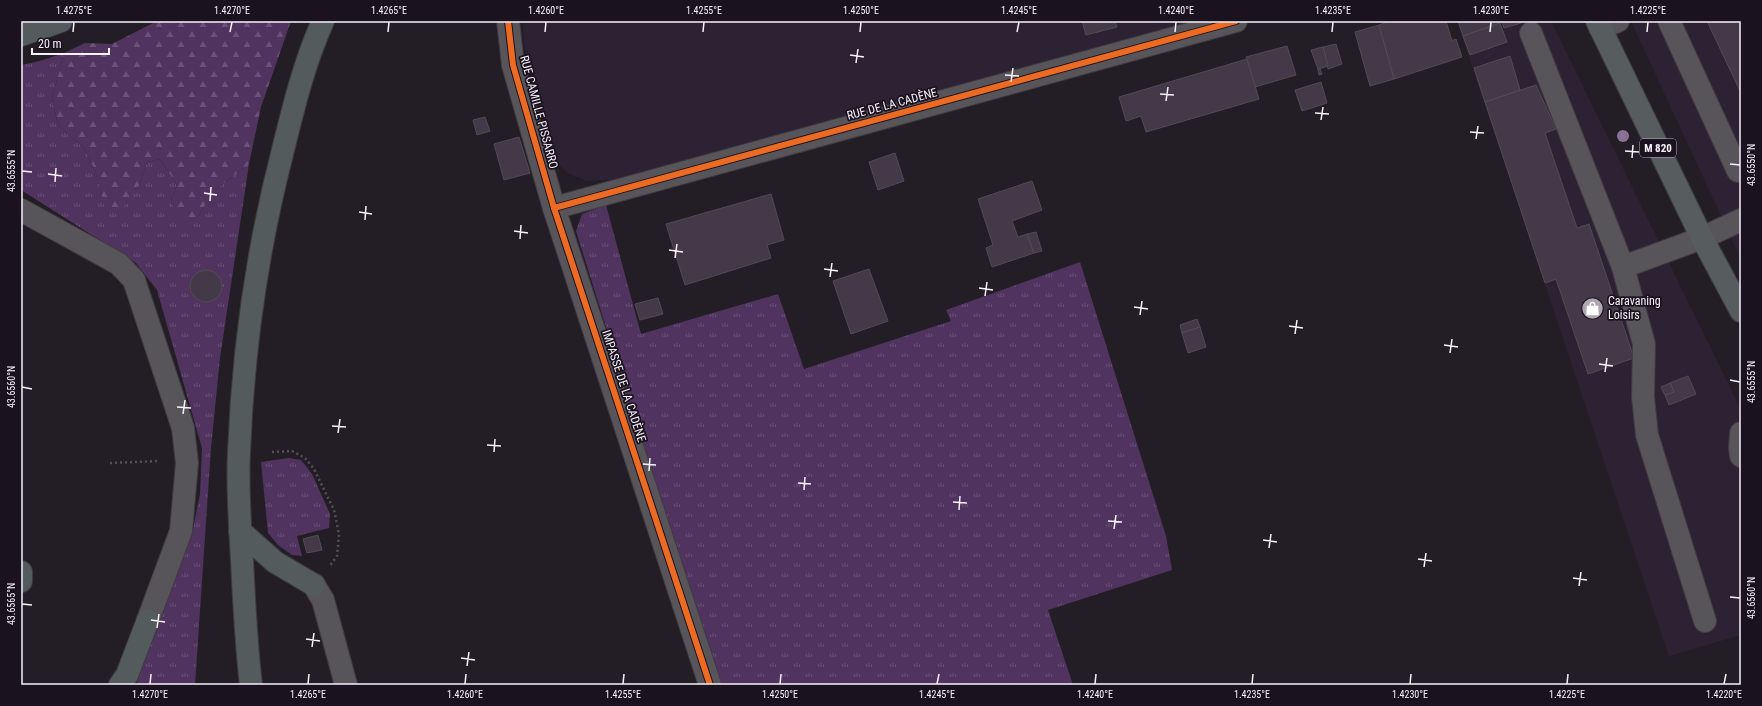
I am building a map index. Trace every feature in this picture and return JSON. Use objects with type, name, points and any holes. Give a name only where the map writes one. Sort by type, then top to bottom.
[{"type":"highway","points":[[29,33],[61,21]]},
{"type":"highway","points":[[251,685],[247,650],[240,531],[238,453],[250,313],[272,192],[294,107],[316,36],[323,21]]},
{"type":"highway","points":[[240,531],[276,562],[314,586]]},
{"type":"highway","points":[[21,572],[21,581]]},
{"type":"highway","points":[[120,685],[127,675],[148,620]]},
{"type":"main road","name":"M 820","points":[[1605,23],[1702,238],[1741,312]]},
{"type":"main road","name":"M 820","points":[[1720,274],[1741,330]]},
{"type":"street","name":"RUE CAMILLE PISSARRO","points":[[508,21],[513,65],[554,208]]},
{"type":"street","name":"RUE DE LA CADÈNE","points":[[554,208],[1236,21]]},
{"type":"street","points":[[1669,21],[1738,171]]},
{"type":"street","points":[[1530,33],[1623,267],[1644,344],[1643,397],[1647,435],[1705,621]]},
{"type":"street","name":"IMPASSE DE LA CADÈNE","points":[[554,208],[709,685]]},
{"type":"street","points":[[21,210],[119,264],[134,280],[183,428],[187,463],[181,530],[148,620]]},
{"type":"street","points":[[1623,267],[1702,238],[1741,220]]},
{"type":"street","points":[[1741,433],[1741,456]]},
{"type":"street","points":[[314,586],[323,600],[346,685]]},
{"type":"path","points":[[272,452],[292,451],[305,458],[314,469],[334,510],[339,534],[337,556],[314,586]]},
{"type":"path","points":[[110,463],[160,461]]},
{"type":"shaded area","points":[[523,21],[1205,21],[634,178],[587,181],[568,173],[556,161],[524,45]]},
{"type":"shaded area","points":[[1457,21],[1551,21],[1741,410],[1741,635],[1669,656]]},
{"type":"shaded area","points":[[1631,21],[1741,21],[1741,259],[1637,34]]},
{"type":"green space","points":[[157,21],[291,21],[261,107],[249,164],[214,191],[198,217],[178,221],[171,201],[177,185],[160,159],[147,162],[138,188],[122,209],[105,208],[95,171],[84,148],[58,125],[52,98],[64,53],[85,43],[112,44]]},
{"type":"green space","points":[[64,53],[52,98],[58,125],[84,148],[95,171],[106,208],[138,188],[147,162],[160,159],[177,185],[171,201],[198,217],[214,191],[249,164],[220,358],[211,448],[195,685],[136,685],[193,529],[200,494],[202,448],[157,290],[136,263],[21,190],[21,65],[40,61]]},
{"type":"green space","points":[[606,205],[641,334],[778,294],[804,369],[951,321],[946,310],[1080,262],[1166,536],[1172,570],[1048,610],[1073,685],[718,685],[576,231],[582,214]]},
{"type":"green space","points":[[289,458],[301,460],[312,474],[330,514],[329,528],[297,536],[302,556],[292,555],[278,545],[268,533],[261,462]]},
{"type":"building","points":[[1082,21],[1115,21],[1117,27],[1086,35]]},
{"type":"building","points":[[1390,21],[1446,21],[1452,41],[1456,39],[1462,57],[1394,79],[1379,25]]},
{"type":"building","points":[[1458,21],[1500,21],[1501,23],[1463,36]]},
{"type":"building","points":[[1502,21],[1520,21],[1521,23],[1504,28]]},
{"type":"building","points":[[1707,21],[1741,21],[1741,93]]},
{"type":"building","points":[[1500,23],[1507,42],[1470,55],[1463,36]]},
{"type":"building","points":[[1379,25],[1394,79],[1370,86],[1355,32]]},
{"type":"building","points":[[1336,44],[1342,64],[1328,69],[1323,47]]},
{"type":"building","points":[[1287,46],[1296,75],[1255,87],[1246,57]]},
{"type":"building","points":[[1323,47],[1328,66],[1318,69],[1311,50]]},
{"type":"building","points":[[1510,56],[1520,90],[1485,102],[1474,68]]},
{"type":"building","points":[[1247,59],[1259,99],[1146,132],[1141,116],[1126,121],[1119,97]]},
{"type":"building","points":[[1318,69],[1320,69],[1322,74],[1319,75]]},
{"type":"building","points":[[1321,82],[1327,103],[1302,111],[1295,90]]},
{"type":"building","points":[[1536,85],[1556,129],[1545,133],[1577,228],[1589,224],[1634,358],[1588,374],[1556,279],[1545,283],[1485,102]]},
{"type":"building","points":[[485,117],[490,131],[477,135],[473,120]]},
{"type":"building","points":[[519,137],[530,173],[504,180],[494,144]]},
{"type":"building","points":[[895,153],[904,181],[878,190],[869,162]]},
{"type":"building","points":[[1032,181],[1042,210],[1012,221],[1018,237],[1027,234],[1034,253],[992,267],[986,248],[993,245],[978,199]]},
{"type":"building","points":[[771,194],[784,240],[767,245],[771,258],[685,285],[666,224]]},
{"type":"building","points":[[1036,232],[1042,251],[1034,253],[1027,234]]},
{"type":"building","points":[[869,269],[888,321],[851,334],[833,281]]},
{"type":"building","points":[[203,270],[209,270],[219,277],[222,286],[221,292],[215,299],[209,302],[203,302],[193,295],[190,289],[190,283],[197,273]]},
{"type":"building","points":[[658,298],[663,314],[640,320],[635,304]]},
{"type":"building","points":[[1197,319],[1200,327],[1182,333],[1180,325]]},
{"type":"building","points":[[1200,327],[1206,347],[1188,353],[1182,333]]},
{"type":"building","points":[[1688,376],[1696,394],[1669,405],[1665,395],[1674,392],[1670,383]]},
{"type":"building","points":[[1670,383],[1674,392],[1665,395],[1661,387]]},
{"type":"building","points":[[318,535],[322,550],[307,553],[303,539]]},
{"type":"cycle path","points":[[508,21],[513,65],[554,208],[710,685]]},
{"type":"cycle path","points":[[554,208],[1236,21]]},
{"type":"place","name":"Caravaning Loisirs","points":[[1592,308]]}]
